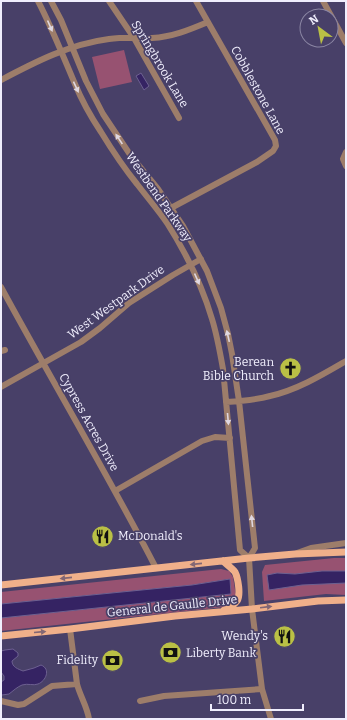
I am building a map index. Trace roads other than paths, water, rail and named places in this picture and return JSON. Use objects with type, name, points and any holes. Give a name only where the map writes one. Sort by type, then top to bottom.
[{"type":"main road","points":[[1,585],[249,558],[346,552]]},
{"type":"main road","points":[[222,561],[235,572],[240,593],[238,600],[233,605],[222,611]]},
{"type":"main road","name":"General de Gaulle Drive","points":[[1,636],[222,611],[318,601],[346,600]]},
{"type":"street","name":"Westbend Parkway","points":[[38,1],[88,110],[121,163],[166,222],[199,282],[212,319],[223,369],[240,550],[249,558]]},
{"type":"street","name":"Westbend Parkway","points":[[51,1],[61,20],[86,81],[103,114],[131,156],[158,189],[183,226],[207,271],[221,308],[232,354],[238,401],[255,548],[249,558],[252,608],[262,689],[271,719]]},
{"type":"street","name":"Springbrook Lane","points":[[109,1],[134,38],[179,118]]},
{"type":"street","name":"Cobblestone Lane","points":[[171,208],[257,162],[273,151],[276,146],[275,140],[196,1]]},
{"type":"street","points":[[323,1],[346,43]]},
{"type":"street","points":[[1,80],[28,65],[61,51],[92,42],[109,39],[152,38],[171,35],[189,30],[208,22]]},
{"type":"street","points":[[346,152],[343,159],[346,166]]},
{"type":"street","points":[[121,163],[131,156]]},
{"type":"street","name":"West Westpark Drive","points":[[1,387],[81,342],[129,303],[160,282],[201,259]]},
{"type":"street","name":"Cypress Acres Drive","points":[[1,287],[28,338],[115,491],[156,568]]},
{"type":"street","points":[[226,402],[281,393],[309,382],[346,361]]},
{"type":"street","points":[[115,491],[202,442],[215,437],[230,438]]},
{"type":"street","points":[[295,554],[311,548],[346,542]]},
{"type":"street","points":[[70,629],[77,684],[87,708],[89,719]]},
{"type":"street","points":[[1,702],[18,705],[24,704],[33,700],[47,688],[52,686],[77,684]]},
{"type":"street","points":[[140,701],[164,696],[262,689]]},
{"type":"place","name":"Berean Bible Church","points":[[290,369]]},
{"type":"place","name":"McDonald's","points":[[102,536]]},
{"type":"place","name":"Wendy's","points":[[284,636]]},
{"type":"place","name":"Liberty Bank","points":[[170,653]]},
{"type":"place","name":"Fidelity","points":[[113,660]]}]
